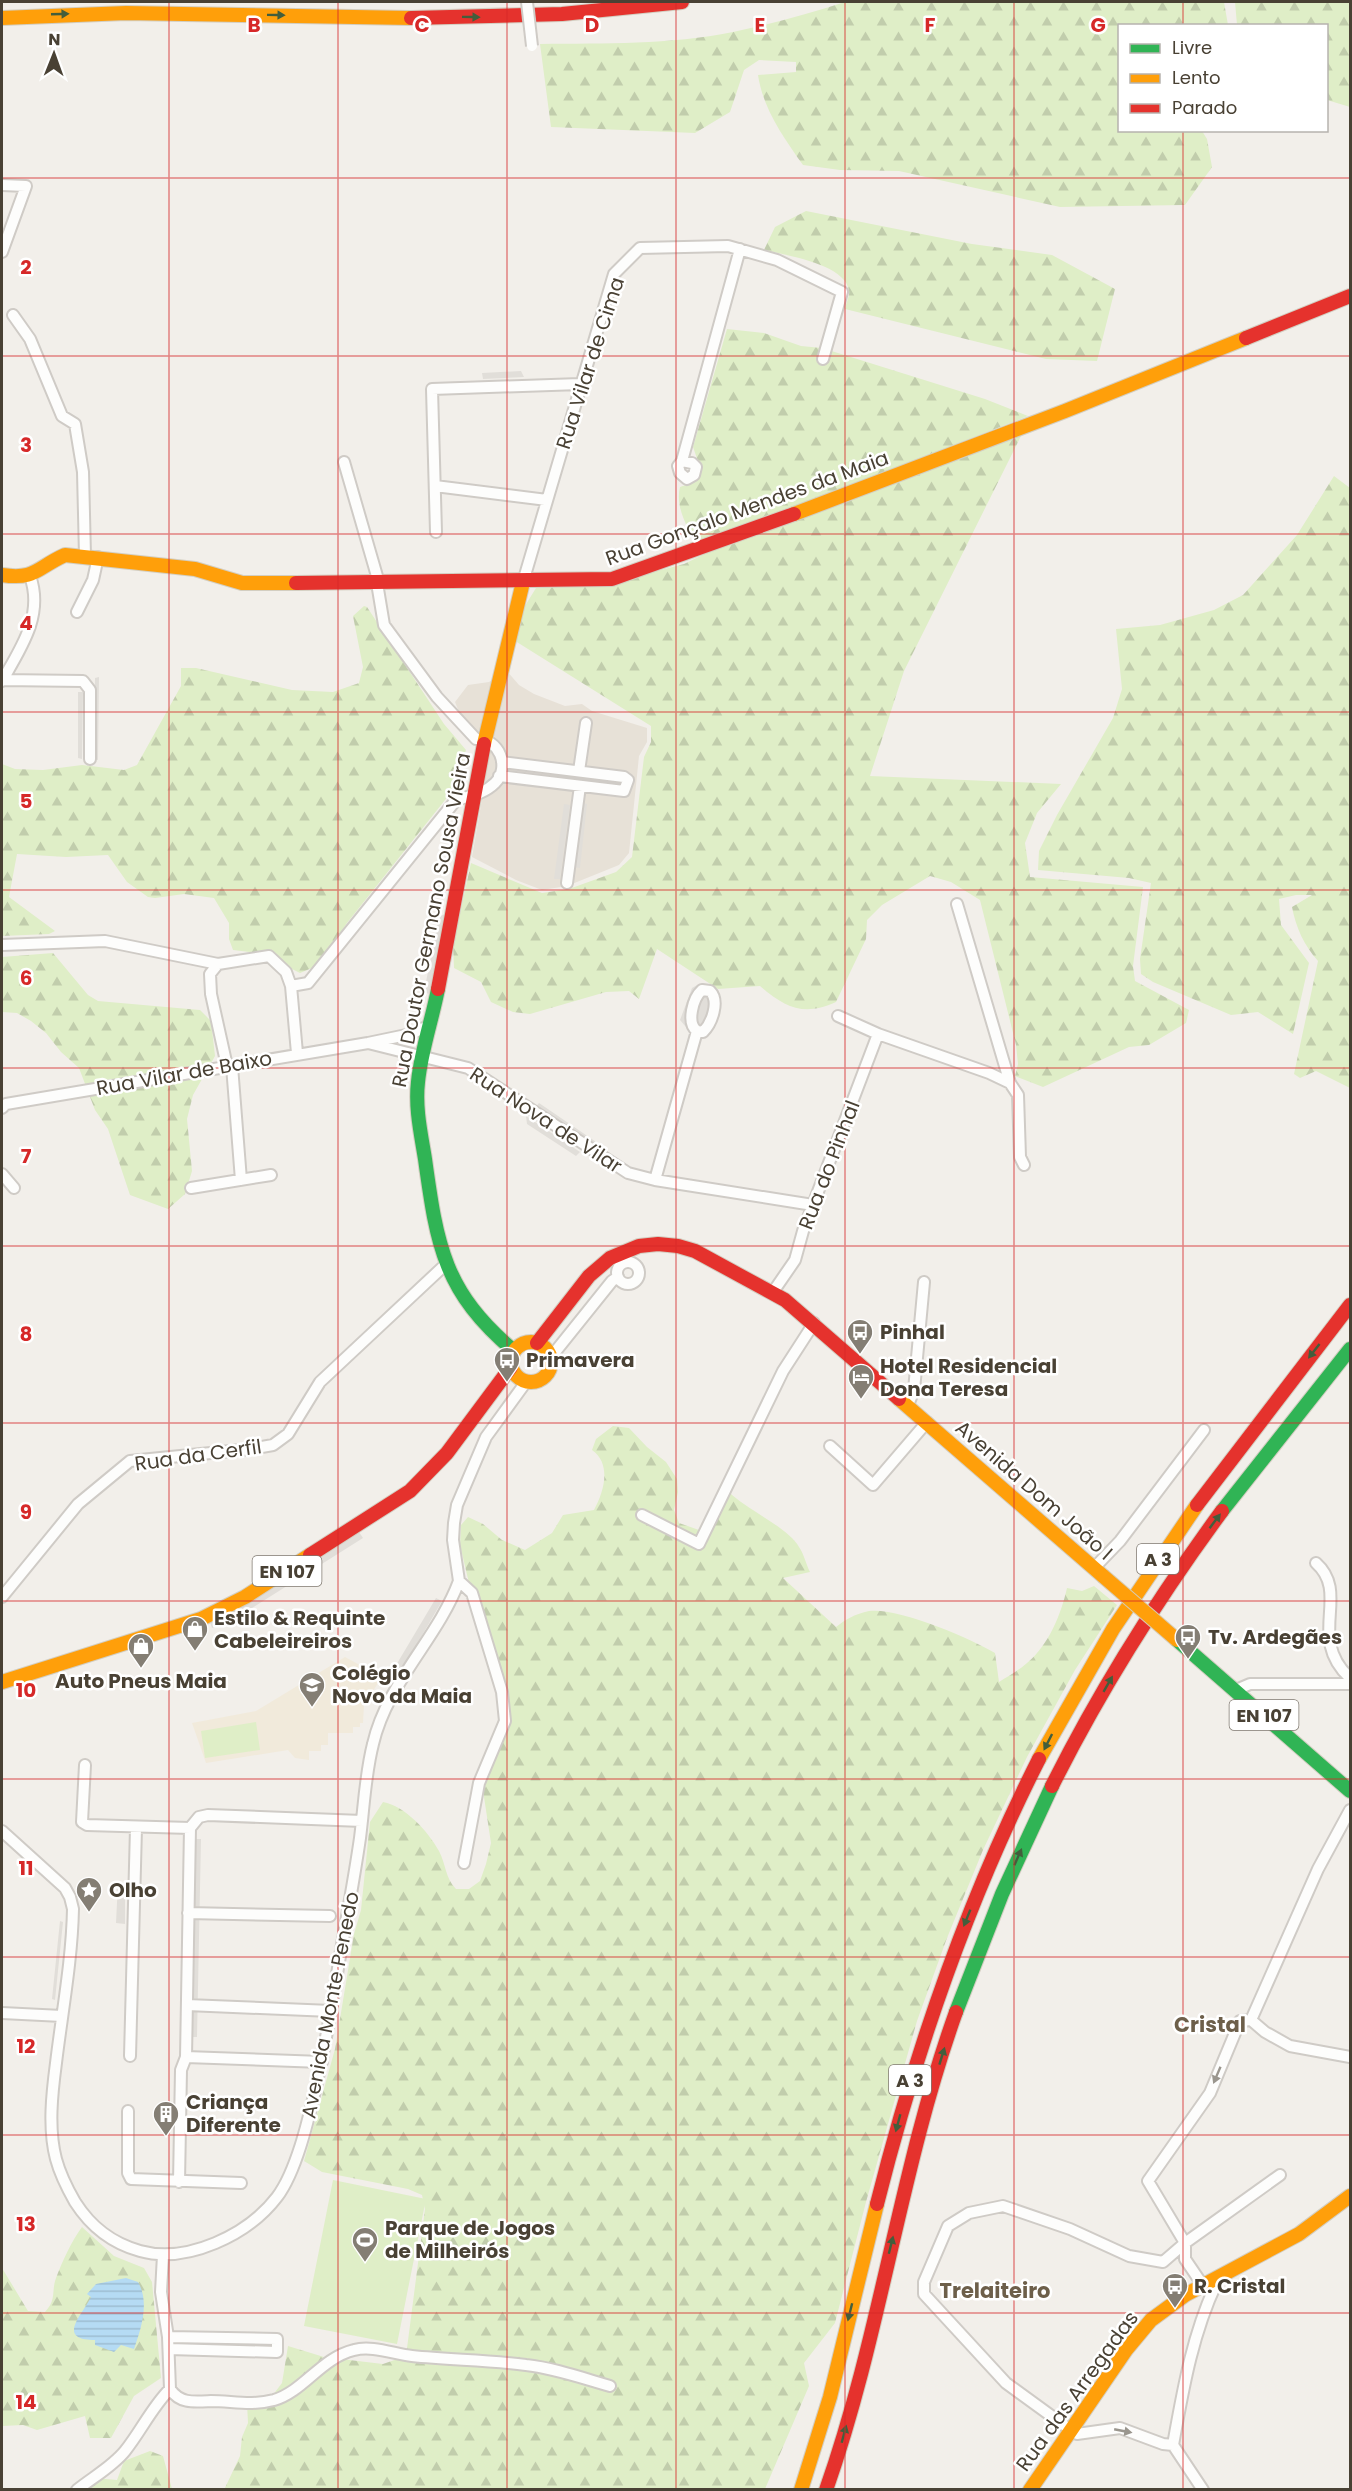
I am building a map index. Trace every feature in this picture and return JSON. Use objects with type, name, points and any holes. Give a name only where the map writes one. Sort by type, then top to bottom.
[{"type":"main road","points":[[2,18],[88,14],[511,17],[610,11],[682,2]]},
{"type":"main road","name":"Rua Gonçalo Mendes da Maia","points":[[30,576],[47,563],[65,555],[195,569],[242,583],[523,582],[612,579],[717,543],[1065,411],[1350,296]]},
{"type":"main road","points":[[2,575],[30,576]]},
{"type":"main road","name":"Rua Doutor Germano Sousa Vieira","points":[[514,1351],[479,1320],[459,1293],[446,1265],[436,1231],[417,1086],[507,638],[523,582]]},
{"type":"main road","name":"Avenida Dom João I","points":[[537,1343],[589,1276],[610,1258],[639,1246],[659,1244],[695,1251],[774,1292],[908,1405],[1350,1791]]},
{"type":"main road","name":"A 3","points":[[801,2490],[830,2397],[884,2173],[909,2081],[950,1961],[1001,1837],[1057,1725],[1096,1657],[1148,1575],[1242,1442],[1350,1305]]},
{"type":"main road","points":[[511,1367],[514,1374],[525,1382],[532,1382],[545,1377],[551,1364],[548,1351],[537,1343],[524,1343],[514,1351]]},
{"type":"main road","name":"A 3","points":[[826,2490],[843,2439],[907,2178],[933,2086],[976,1958],[1020,1853],[1080,1733],[1151,1614],[1214,1521],[1350,1348]]},
{"type":"main road","name":"EN 107","points":[[2,1683],[201,1619],[245,1598],[410,1491],[436,1467],[493,1393],[511,1367],[514,1351]]},
{"type":"main road","name":"Rua das Arregadas","points":[[1030,2490],[1126,2350],[1151,2320],[1185,2295],[1218,2280],[1299,2234],[1350,2196]]},
{"type":"street","points":[[527,2],[532,46]]},
{"type":"street","points":[[2,185],[26,186],[2,253]]},
{"type":"street","name":"Rua Vilar de Cima","points":[[523,582],[580,384],[615,274],[640,248],[728,246],[777,260],[842,292],[823,359]]},
{"type":"street","points":[[682,461],[740,249]]},
{"type":"street","points":[[13,315],[30,339],[62,416],[75,424],[83,472],[93,580],[77,612]]},
{"type":"street","points":[[436,532],[432,389],[580,384]]},
{"type":"street","points":[[291,986],[308,982],[456,800],[484,792],[497,782],[502,762],[493,744],[486,738],[476,739],[436,697],[384,625],[378,583],[344,462]]},
{"type":"street","points":[[435,486],[546,500]]},
{"type":"street","points":[[30,576],[35,590],[34,620],[2,681],[83,681],[90,690],[90,759]]},
{"type":"street","points":[[579,771],[586,723]]},
{"type":"street","points":[[499,776],[624,791],[628,780],[624,777],[502,762]]},
{"type":"street","points":[[567,883],[580,786]]},
{"type":"street","points":[[957,904],[1010,1083],[1018,1095],[1020,1157],[1024,1165]]},
{"type":"street","points":[[2,945],[105,941],[218,964],[269,956],[286,972],[291,986],[297,1053]]},
{"type":"street","points":[[218,964],[210,974],[211,994],[230,1066],[240,1180]]},
{"type":"street","points":[[838,1016],[878,1034],[989,1073],[1010,1083]]},
{"type":"street","name":"Rua Vilar de Baixo","points":[[2,1108],[6,1104],[297,1053],[369,1043],[411,1034],[430,1025]]},
{"type":"street","points":[[655,1180],[697,1031]]},
{"type":"street","name":"Rua do Pinhal","points":[[774,1292],[795,1260],[813,1205],[878,1034]]},
{"type":"street","name":"Rua Vilar de Baixo","points":[[369,1043],[423,1055]]},
{"type":"street","name":"Rua Nova de Vilar","points":[[423,1055],[468,1068],[628,1173],[655,1180],[813,1205]]},
{"type":"street","points":[[2,1174],[14,1188]]},
{"type":"street","points":[[191,1188],[271,1175]]},
{"type":"street","name":"Rua da Cerfil","points":[[2,1597],[78,1504],[130,1461],[251,1449],[273,1444],[288,1434],[320,1382],[446,1265]]},
{"type":"street","points":[[551,1358],[612,1281],[618,1277]]},
{"type":"street","points":[[908,1405],[914,1390],[924,1282]]},
{"type":"street","points":[[642,1515],[699,1544],[783,1371],[813,1323]]},
{"type":"street","points":[[464,1863],[479,1783],[505,1721],[502,1692],[472,1593],[459,1581],[453,1540],[457,1505],[486,1437],[499,1416],[511,1405],[525,1382]]},
{"type":"street","points":[[493,1393],[511,1405]]},
{"type":"street","points":[[830,1446],[873,1485],[927,1422]]},
{"type":"street","points":[[1098,1572],[1204,1430]]},
{"type":"street","points":[[1316,1563],[1323,1569],[1330,1587],[1328,1634],[1331,1651],[1336,1662],[1350,1678]]},
{"type":"street","name":"Avenida Monte Penedo","points":[[2,1831],[70,1896],[73,1923],[53,2090],[52,2126],[55,2156],[62,2177],[85,2217],[114,2242],[129,2248],[163,2255],[199,2250],[214,2243],[248,2224],[277,2197],[306,2131],[331,2011],[362,1821],[368,1764],[380,1723],[390,1701],[452,1600],[459,1581]]},
{"type":"street","points":[[1236,1690],[1250,1684],[1350,1684]]},
{"type":"street","points":[[85,1765],[82,1822],[87,1825],[190,1828]]},
{"type":"street","points":[[1204,2287],[1185,2259],[1185,2243],[1149,2184],[1150,2176],[1210,2093],[1318,1869],[1350,1810]]},
{"type":"street","points":[[179,2182],[181,2070],[186,2058],[190,1828],[200,1817],[208,1815],[362,1821]]},
{"type":"street","points":[[130,2056],[136,1828]]},
{"type":"street","points":[[188,1913],[330,1916]]},
{"type":"street","points":[[187,2005],[331,2011]]},
{"type":"street","points":[[2,2013],[62,2016]]},
{"type":"street","points":[[1246,2021],[1290,2046],[1350,2057]]},
{"type":"street","points":[[186,2058],[322,2062]]},
{"type":"street","points":[[128,2111],[128,2173],[131,2179],[241,2183]]},
{"type":"street","points":[[1173,2445],[1163,2444],[1120,2428],[1077,2434],[1072,2431],[1006,2383],[924,2294],[924,2282],[948,2226],[969,2213],[1003,2206],[1071,2229],[1129,2256],[1163,2262],[1185,2243],[1280,2175]]},
{"type":"street","points":[[163,2255],[161,2292],[168,2337],[170,2389],[183,2401],[253,2404],[275,2400],[294,2390],[316,2370],[334,2358],[355,2349],[372,2348],[422,2357],[527,2365],[610,2386]]},
{"type":"street","points":[[1203,2490],[1173,2445],[1185,2379],[1208,2300],[1218,2280]]},
{"type":"street","points":[[168,2337],[277,2339],[277,2352],[169,2349]]},
{"type":"street","points":[[76,2490],[104,2471],[124,2451],[144,2421],[170,2389]]},
{"type":"shaded area","points":[[521,371],[524,377],[483,379],[482,373]]},
{"type":"shaded area","points":[[506,670],[519,685],[534,694],[565,706],[582,704],[592,711],[647,728],[647,742],[639,756],[629,853],[619,865],[567,886],[542,890],[516,880],[472,857],[491,747],[464,724],[455,702],[468,685],[489,682]]},
{"type":"shaded area","points":[[99,677],[98,760],[94,759],[95,678]]},
{"type":"shaded area","points":[[78,692],[83,692],[82,759],[78,758]]},
{"type":"shaded area","points":[[582,803],[587,804],[580,868],[573,867]]},
{"type":"shaded area","points":[[564,804],[570,805],[560,879],[554,879]]},
{"type":"shaded area","points":[[446,914],[429,994],[424,992],[439,916]]},
{"type":"shaded area","points":[[699,984],[718,991],[721,998],[704,1036],[691,1033],[680,1020],[692,988]]},
{"type":"shaded area","points":[[539,1103],[602,1146],[599,1152],[535,1108]]},
{"type":"shaded area","points":[[526,1116],[580,1152],[576,1156],[527,1124]]},
{"type":"shaded area","points":[[359,1532],[363,1538],[241,1615],[212,1628],[209,1619]]},
{"type":"shaded area","points":[[436,1598],[442,1601],[396,1680],[389,1677]]},
{"type":"shaded area","name":"Colégio Novo da Maia","points":[[345,1657],[382,1677],[364,1705],[363,1723],[360,1723],[360,1727],[353,1727],[353,1733],[328,1733],[328,1745],[321,1745],[321,1751],[309,1751],[309,1760],[295,1758],[288,1750],[206,1763],[192,1723],[256,1711]]},
{"type":"shaded area","points":[[195,1839],[201,1839],[197,2037],[191,2037]]},
{"type":"shaded area","points":[[118,1882],[125,1883],[125,1924],[116,1923]]},
{"type":"shaded area","points":[[60,1921],[63,1922],[55,2000],[52,1999]]},
{"type":"green space","points":[[845,2],[1224,2],[1228,24],[1118,24],[1118,132],[1203,132],[1207,139],[1212,167],[1185,205],[1060,207],[899,171],[840,170],[803,165],[769,111],[758,75],[796,72],[796,62],[759,60],[744,70],[730,112],[695,133],[551,127],[540,44],[685,39],[733,32]]},
{"type":"green space","points":[[1235,2],[1350,2],[1350,107],[1328,100],[1328,24],[1237,24]]},
{"type":"green space","points":[[806,211],[972,244],[1052,255],[1115,289],[1097,361],[1046,359],[845,309],[849,291],[845,282],[837,274],[813,262],[764,250],[775,227]]},
{"type":"green space","points":[[727,329],[764,333],[801,346],[822,348],[985,399],[1028,416],[697,545],[683,517],[679,494],[680,487],[694,482],[701,470],[693,447]]},
{"type":"green space","points":[[1021,436],[904,671],[870,776],[1061,784],[1037,813],[1025,843],[1030,877],[1143,887],[1133,966],[1135,981],[1189,1010],[1186,1023],[1149,1045],[1129,1047],[1043,1087],[1015,1076],[1018,1064],[1016,1045],[980,900],[951,882],[930,876],[882,905],[867,920],[866,939],[836,1002],[814,1009],[795,1008],[760,986],[718,989],[657,949],[639,999],[629,991],[606,992],[530,1014],[513,1012],[491,1002],[481,982],[454,968],[453,946],[471,863],[542,893],[569,889],[616,872],[632,857],[644,757],[651,742],[651,726],[512,639],[520,614],[536,588],[619,581],[684,564],[713,550]]},
{"type":"green space","points":[[1334,476],[1350,488],[1350,1088],[1316,1071],[1300,1078],[1294,1074],[1318,961],[1301,936],[1292,907],[1312,895],[1296,895],[1279,899],[1281,925],[1309,963],[1293,1034],[1258,1012],[1231,1015],[1153,982],[1141,974],[1140,959],[1151,883],[1129,878],[1038,870],[1039,851],[1113,718],[1122,689],[1116,629],[1160,625],[1214,610],[1243,595],[1297,535]]},
{"type":"green space","points":[[364,606],[367,607],[444,724],[466,750],[453,790],[347,923],[319,965],[300,973],[286,966],[275,955],[233,950],[229,939],[229,923],[214,898],[184,894],[148,897],[127,882],[108,855],[66,857],[17,854],[9,897],[55,931],[49,934],[2,936],[2,764],[15,769],[43,770],[82,765],[124,770],[137,765],[181,686],[181,668],[196,668],[292,690],[333,692],[359,683],[363,667],[353,616]]},
{"type":"green space","points":[[53,953],[88,995],[98,1001],[200,1010],[211,1021],[215,1056],[193,1095],[187,1119],[192,1171],[185,1194],[168,1209],[130,1195],[108,1129],[95,1110],[79,1068],[61,1052],[46,1033],[31,1021],[17,1013],[2,1012],[2,957]]},
{"type":"green space","points":[[613,1426],[629,1428],[647,1447],[666,1462],[677,1479],[678,1492],[674,1510],[679,1523],[699,1530],[709,1524],[729,1492],[794,1540],[810,1572],[783,1578],[836,1627],[851,1617],[869,1611],[897,1614],[934,1625],[995,1653],[999,1682],[1024,1666],[1042,1647],[1058,1618],[1067,1588],[1082,1591],[1094,1586],[1117,1605],[1075,1670],[1027,1757],[983,1850],[947,1938],[917,2021],[835,2323],[804,2363],[809,2386],[765,2489],[224,2490],[240,2456],[242,2437],[248,2423],[247,2404],[269,2400],[282,2383],[288,2346],[324,2357],[383,2364],[406,2356],[425,2209],[422,2195],[408,2189],[322,2172],[304,2161],[335,2049],[354,1934],[361,1910],[370,1822],[383,1802],[391,1804],[415,1820],[434,1843],[456,1889],[469,1889],[480,1881],[491,1843],[482,1769],[506,1701],[504,1679],[492,1654],[473,1600],[460,1545],[461,1525],[468,1517],[483,1524],[502,1540],[525,1550],[552,1533],[563,1515],[594,1510],[603,1487],[604,1470],[598,1456],[592,1450],[596,1439]]},
{"type":"green space","points":[[256,1722],[260,1750],[205,1758],[201,1731]]},
{"type":"green space","name":"Parque de Jogos de Milheirós","points":[[333,2180],[426,2199],[397,2344],[304,2326]]},
{"type":"green space","points":[[82,2227],[114,2256],[144,2268],[152,2282],[161,2378],[134,2396],[111,2438],[90,2438],[85,2416],[37,2430],[23,2425],[2,2426],[2,2268],[28,2311],[45,2312],[51,2303],[61,2265]]},
{"type":"green space","points":[[150,2451],[163,2456],[172,2489],[79,2490],[84,2477],[117,2480],[124,2461]]},
{"type":"water","points":[[126,2278],[138,2282],[143,2298],[142,2324],[134,2349],[121,2345],[114,2352],[95,2345],[95,2340],[76,2336],[75,2325],[91,2297],[87,2294],[96,2284]]},
{"type":"traffic: fast","points":[[438,989],[419,1070],[417,1092],[419,1121],[434,1217],[448,1266],[458,1287],[472,1308],[514,1351]]},
{"type":"traffic: fast","points":[[1222,1511],[1350,1349]]},
{"type":"traffic: fast","points":[[1177,1640],[1350,1791]]},
{"type":"traffic: fast","points":[[956,2012],[1002,1894],[1052,1786]]},
{"type":"traffic: slow","points":[[2,18],[126,13],[411,18]]},
{"type":"traffic: slow","points":[[794,514],[1065,411],[1246,338]]},
{"type":"traffic: slow","points":[[2,575],[29,574],[65,555],[195,569],[242,583],[296,583]]},
{"type":"traffic: slow","points":[[484,744],[523,582]]},
{"type":"traffic: slow","points":[[531,1342],[539,1343],[545,1348],[550,1354],[551,1362],[550,1370],[545,1376],[539,1381],[531,1382],[523,1381],[517,1376],[512,1370],[511,1362],[512,1354],[517,1348],[523,1343],[531,1342]]},
{"type":"traffic: slow","points":[[899,1399],[1103,1576]]},
{"type":"traffic: slow","points":[[1039,1759],[1113,1629],[1197,1505]]},
{"type":"traffic: slow","points":[[2,1682],[201,1619],[245,1597],[310,1555]]},
{"type":"traffic: slow","points":[[1103,1576],[1177,1640]]},
{"type":"traffic: slow","points":[[1030,2490],[1126,2350],[1151,2320],[1185,2295],[1299,2234],[1350,2196]]},
{"type":"traffic: slow","points":[[801,2490],[830,2397],[877,2204]]},
{"type":"traffic: jam","points":[[411,18],[562,14],[682,2]]},
{"type":"traffic: jam","points":[[1246,338],[1350,296]]},
{"type":"traffic: jam","points":[[296,583],[612,579],[794,514]]},
{"type":"traffic: jam","points":[[438,989],[484,744]]},
{"type":"traffic: jam","points":[[537,1343],[589,1276],[610,1258],[639,1246],[658,1244],[678,1246],[695,1251],[785,1300],[899,1399]]},
{"type":"traffic: jam","points":[[1197,1505],[1350,1305]]},
{"type":"traffic: jam","points":[[310,1555],[410,1491],[447,1453],[511,1367]]},
{"type":"traffic: jam","points":[[1052,1786],[1070,1750],[1131,1645],[1175,1577],[1222,1511]]},
{"type":"traffic: jam","points":[[877,2204],[926,2033],[966,1921],[1039,1759]]},
{"type":"traffic: jam","points":[[826,2490],[862,2371],[920,2131],[956,2012]]},
{"type":"place","name":"Pinhal","points":[[860,1355]]},
{"type":"place","name":"Primavera","points":[[507,1383]]},
{"type":"place","name":"Hotel Residencial Dona Teresa","points":[[861,1400]]},
{"type":"place","name":"Estilo & Requinte Cabeleireiros","points":[[195,1652]]},
{"type":"place","name":"Tv. Ardegães","points":[[1188,1660]]},
{"type":"place","name":"Auto Pneus Maia","points":[[141,1669]]},
{"type":"place","name":"Colégio Novo da Maia","points":[[312,1708]]},
{"type":"place","name":"Olho","points":[[89,1913]]},
{"type":"place","name":"Criança Diferente","points":[[166,2137]]},
{"type":"place","name":"Parque de Jogos de Milheirós","points":[[365,2263]]},
{"type":"place","name":"R. Cristal","points":[[1175,2309]]},
{"type":"district","name":"Cristal","points":[[1210,2024]]},
{"type":"district","name":"Trelaiteiro","points":[[995,2290]]}]
